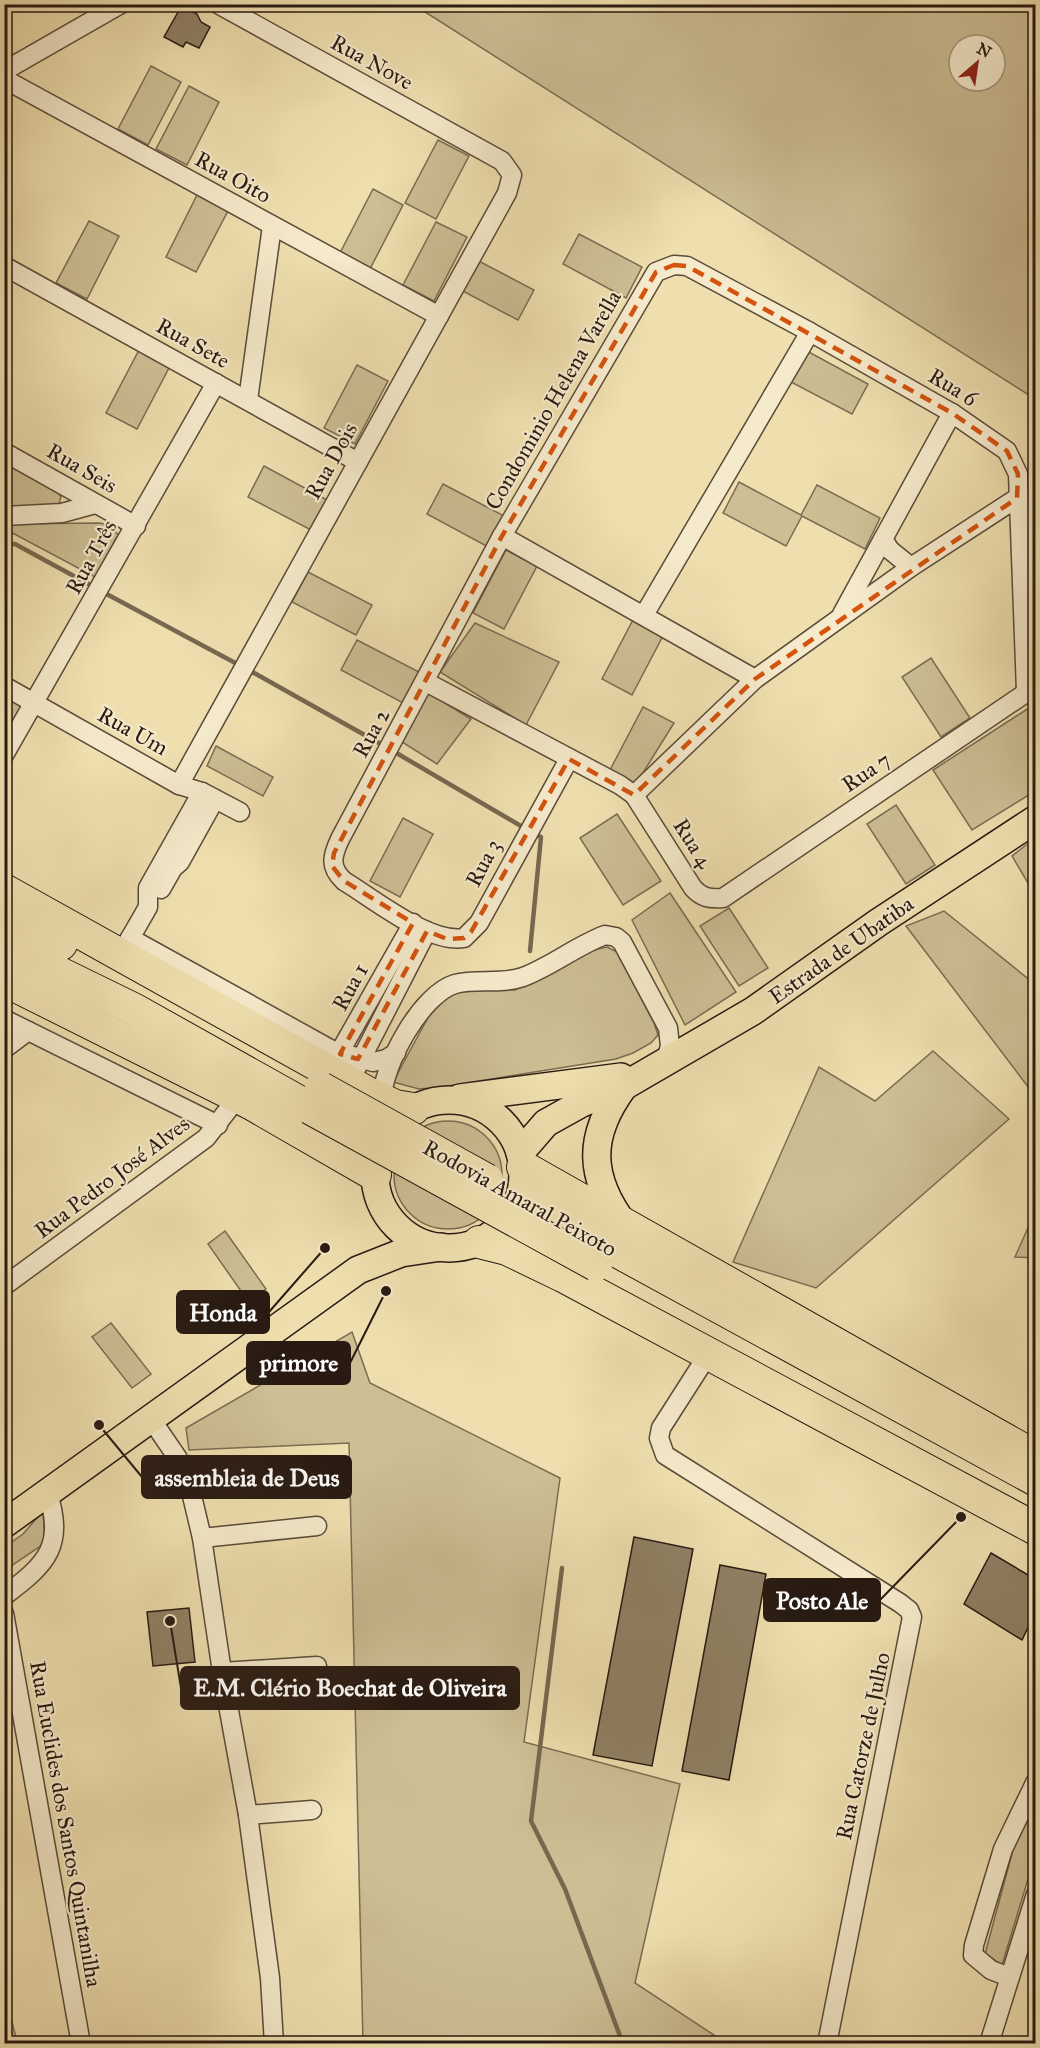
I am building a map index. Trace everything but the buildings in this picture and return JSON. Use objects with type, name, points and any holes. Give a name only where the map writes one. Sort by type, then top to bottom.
[{"type":"highway","points":[[4,890],[126,946],[324,1080],[357,1072],[382,1100],[413,1109]]},
{"type":"highway","name":"Rodovia Amaral Peixoto","points":[[4,916],[324,1080],[609,1245],[1035,1480]]},
{"type":"highway","name":"Rodovia Amaral Peixoto","points":[[4,946],[135,1010],[324,1080]]},
{"type":"highway","points":[[4,980],[238,1097],[375,1175]]},
{"type":"highway","points":[[521,1160],[609,1245],[1035,1456]]},
{"type":"highway","points":[[479,1242],[529,1258],[1035,1529]]},
{"type":"highway","name":"Rodovia Amaral Peixoto","points":[[609,1245],[1035,1505]]},
{"type":"main road","name":"Estrada de Ubatiba","points":[[521,1160],[546,1123],[582,1102],[644,1074],[753,1011],[879,922],[1035,819]]},
{"type":"main road","name":"Estrada de Ubatiba","points":[[443,1100],[644,1074]]},
{"type":"main road","points":[[609,1245],[604,1193],[596,1160],[599,1136],[605,1116],[644,1074]]},
{"type":"main road","points":[[358,1270],[371,1254],[379,1237],[383,1206],[375,1175],[382,1140],[401,1117],[413,1109],[443,1100],[471,1103],[490,1113],[507,1128],[521,1160],[523,1181],[516,1206],[500,1227],[479,1242],[454,1248],[415,1240],[404,1232],[383,1206]]},
{"type":"main road","points":[[4,1524],[47,1490],[151,1419],[358,1270],[401,1253],[441,1247]]},
{"type":"street","points":[[4,71],[121,4]]},
{"type":"street","name":"Rua Nove","points":[[218,4],[502,161]]},
{"type":"street","name":"Rua Oito","points":[[4,79],[439,316]]},
{"type":"street","name":"Rua Dois","points":[[178,785],[507,193],[512,175],[502,161]]},
{"type":"street","points":[[248,400],[272,226]]},
{"type":"street","name":"Rua 6","points":[[656,272],[674,264],[687,267],[810,332],[952,413],[1007,451],[1018,474],[1017,498],[1031,689]]},
{"type":"street","name":"Rua Sete","points":[[4,266],[358,462]]},
{"type":"street","name":"Condominio Helena Varella","points":[[656,272],[502,536],[755,679]]},
{"type":"street","points":[[644,615],[810,332]]},
{"type":"street","name":"Rua Três","points":[[6,754],[216,383]]},
{"type":"street","points":[[840,617],[952,413]]},
{"type":"street","name":"Rua Seis","points":[[4,452],[136,526]]},
{"type":"street","points":[[426,682],[634,795],[755,679],[911,567],[1017,498]]},
{"type":"street","points":[[4,516],[62,513],[95,504]]},
{"type":"street","points":[[990,516],[1019,527]]},
{"type":"street","name":"Rua 2","points":[[420,927],[344,881],[332,866],[334,853],[502,536]]},
{"type":"street","points":[[883,539],[890,550],[911,567]]},
{"type":"street","name":"Rua Um","points":[[4,686],[178,785],[208,795],[240,812]]},
{"type":"street","name":"Rua 7","points":[[723,898],[1031,689]]},
{"type":"street","name":"Rua 3","points":[[420,927],[447,939],[457,940],[471,932],[569,759]]},
{"type":"street","points":[[126,946],[154,904],[171,871],[180,862],[208,795]]},
{"type":"street","points":[[154,904],[148,888],[208,795]]},
{"type":"street","name":"Rua 4","points":[[634,795],[693,888],[704,897],[723,898]]},
{"type":"street","name":"Rua 1","points":[[357,1072],[420,927]]},
{"type":"street","name":"Rua 1","points":[[324,1080],[420,927]]},
{"type":"street","points":[[382,1100],[383,1083],[396,1053],[425,1004],[439,991],[455,984],[516,979],[599,938],[610,935],[622,942],[627,949],[669,1028],[670,1046],[644,1074]]},
{"type":"street","points":[[4,1019],[218,1125]]},
{"type":"street","points":[[4,1049],[28,1031]]},
{"type":"street","points":[[357,1072],[396,1053]]},
{"type":"street","name":"Rua Pedro José Alves","points":[[4,1286],[206,1138],[238,1097]]},
{"type":"street","name":"Rua Catorze de Julho","points":[[709,1353],[661,1428],[659,1438],[665,1455],[900,1603],[909,1610],[912,1617],[827,2043]]},
{"type":"street","points":[[151,1419],[177,1457],[188,1479],[202,1538],[222,1672],[248,1815],[270,1978],[274,2043]]},
{"type":"street","points":[[4,1596],[41,1565],[51,1548],[56,1524],[47,1490]]},
{"type":"street","points":[[202,1538],[317,1526]]},
{"type":"street","name":"Rua Euclides dos Santos Quintanilha","points":[[4,1613],[81,2043]]},
{"type":"street","points":[[222,1672],[317,1666]]},
{"type":"street","points":[[1010,1977],[978,1961],[973,1955],[974,1945],[1003,1849],[1035,1781]]},
{"type":"street","points":[[248,1815],[312,1810]]},
{"type":"street","points":[[988,2043],[1035,1894]]},
{"type":"highlighted area","points":[[674,265],[687,266],[952,413],[1007,451],[1018,474],[1017,498],[755,679],[634,795],[569,759],[471,932],[464,938],[447,939],[427,931],[358,1059],[340,1054],[413,923],[344,881],[332,866],[334,853],[502,536],[656,272]]},
{"type":"shaded area","points":[[414,5],[1035,5],[1035,399]]},
{"type":"shaded area","points":[[151,66],[181,82],[148,145],[118,129]]},
{"type":"shaded area","points":[[189,86],[219,102],[187,165],[156,149]]},
{"type":"shaded area","points":[[438,140],[469,156],[436,219],[405,203]]},
{"type":"shaded area","points":[[373,189],[403,205],[370,269],[340,253]]},
{"type":"shaded area","points":[[198,193],[229,209],[196,272],[166,257]]},
{"type":"shaded area","points":[[89,221],[119,236],[87,299],[56,283]]},
{"type":"shaded area","points":[[436,222],[467,237],[434,301],[403,285]]},
{"type":"shaded area","points":[[579,234],[642,267],[626,298],[563,264]]},
{"type":"shaded area","points":[[471,257],[534,290],[518,320],[455,287]]},
{"type":"shaded area","points":[[139,350],[170,366],[137,429],[106,413]]},
{"type":"shaded area","points":[[805,350],[868,384],[852,414],[789,381]]},
{"type":"shaded area","points":[[357,365],[388,381],[355,444],[324,428]]},
{"type":"shaded area","points":[[4,463],[58,493],[61,497],[59,504],[5,508]]},
{"type":"shaded area","points":[[264,466],[327,500],[311,530],[248,497]]},
{"type":"shaded area","points":[[739,482],[801,515],[817,485],[880,518],[865,549],[802,516],[786,546],[723,513]]},
{"type":"shaded area","points":[[443,484],[506,517],[490,548],[427,514]]},
{"type":"shaded area","points":[[99,523],[111,525],[118,535],[95,577],[5,529],[4,524]]},
{"type":"shaded area","points":[[506,550],[537,566],[504,629],[473,613]]},
{"type":"shaded area","points":[[308,572],[372,605],[356,635],[292,602]]},
{"type":"shaded area","points":[[635,616],[665,632],[632,695],[602,679]]},
{"type":"shaded area","points":[[475,623],[559,662],[526,725],[440,672]]},
{"type":"shaded area","points":[[357,640],[421,673],[405,704],[341,670]]},
{"type":"shaded area","points":[[931,658],[970,718],[941,737],[902,677]]},
{"type":"shaded area","points":[[427,692],[471,719],[437,764],[402,742]]},
{"type":"shaded area","points":[[5,695],[22,706],[5,744]]},
{"type":"shaded area","points":[[1035,704],[1035,791],[972,830],[933,770]]},
{"type":"shaded area","points":[[643,707],[674,723],[636,784],[610,770]]},
{"type":"shaded area","points":[[216,746],[273,777],[263,796],[207,766]]},
{"type":"shaded area","points":[[896,805],[935,865],[906,884],[867,824]]},
{"type":"shaded area","points":[[617,814],[661,881],[623,905],[580,838]]},
{"type":"shaded area","points":[[403,818],[433,834],[400,897],[370,881]]},
{"type":"shaded area","points":[[1035,838],[1035,895],[1012,856]]},
{"type":"shaded area","points":[[670,893],[736,992],[685,1025],[632,920]]},
{"type":"shaded area","points":[[729,908],[768,968],[739,986],[700,926]]},
{"type":"shaded area","points":[[944,911],[1031,981],[1035,978],[1035,1096],[906,926]]},
{"type":"shaded area","points":[[607,947],[617,952],[654,1023],[658,1035],[651,1043],[616,1059],[441,1087],[419,1089],[393,1082],[431,1012],[448,995],[464,990],[515,990],[594,950]]},
{"type":"shaded area","points":[[933,1051],[1009,1119],[816,1288],[733,1262],[819,1067],[875,1101]]},
{"type":"shaded area","points":[[448,1121],[469,1125],[486,1137],[498,1154],[502,1175],[498,1196],[486,1213],[469,1225],[448,1229],[427,1225],[410,1213],[398,1196],[394,1175],[398,1154],[410,1137],[427,1125]]},
{"type":"shaded area","points":[[1035,1212],[1035,1258],[1015,1257]]},
{"type":"shaded area","points":[[225,1231],[266,1289],[248,1301],[208,1244]]},
{"type":"shaded area","points":[[111,1323],[151,1374],[132,1388],[92,1337]]},
{"type":"shaded area","points":[[352,1332],[370,1383],[560,1478],[524,1742],[680,1784],[635,1983],[726,2043],[363,2043],[349,1443],[189,1450],[186,1428]]},
{"type":"shaded area","points":[[43,1511],[45,1543],[5,1570],[5,1547],[23,1534]]},
{"type":"shaded area","points":[[1035,1804],[1035,1856],[1002,1965],[985,1954],[1017,1835]]},
{"type":"shaded area","points":[[5,1994],[17,2042],[15,2043],[5,2043]]},
{"type":"waterway","points":[[4,544],[15,544],[94,587]]},
{"type":"waterway","points":[[101,591],[239,665]]},
{"type":"waterway","points":[[247,669],[386,747]]},
{"type":"waterway","points":[[393,751],[526,829]]},
{"type":"waterway","points":[[530,951],[541,837],[533,833]]},
{"type":"waterway","points":[[562,1568],[531,1821],[565,1889],[623,2044]]},
{"type":"place","name":"Honda","points":[[325,1248]]},
{"type":"place","name":"primore","points":[[386,1291]]},
{"type":"place","name":"assembleia de Deus","points":[[99,1425]]},
{"type":"place","name":"Posto Ale","points":[[961,1517]]},
{"type":"place","name":"E.M. Clério Boechat de Oliveira","points":[[170,1621]]}]
